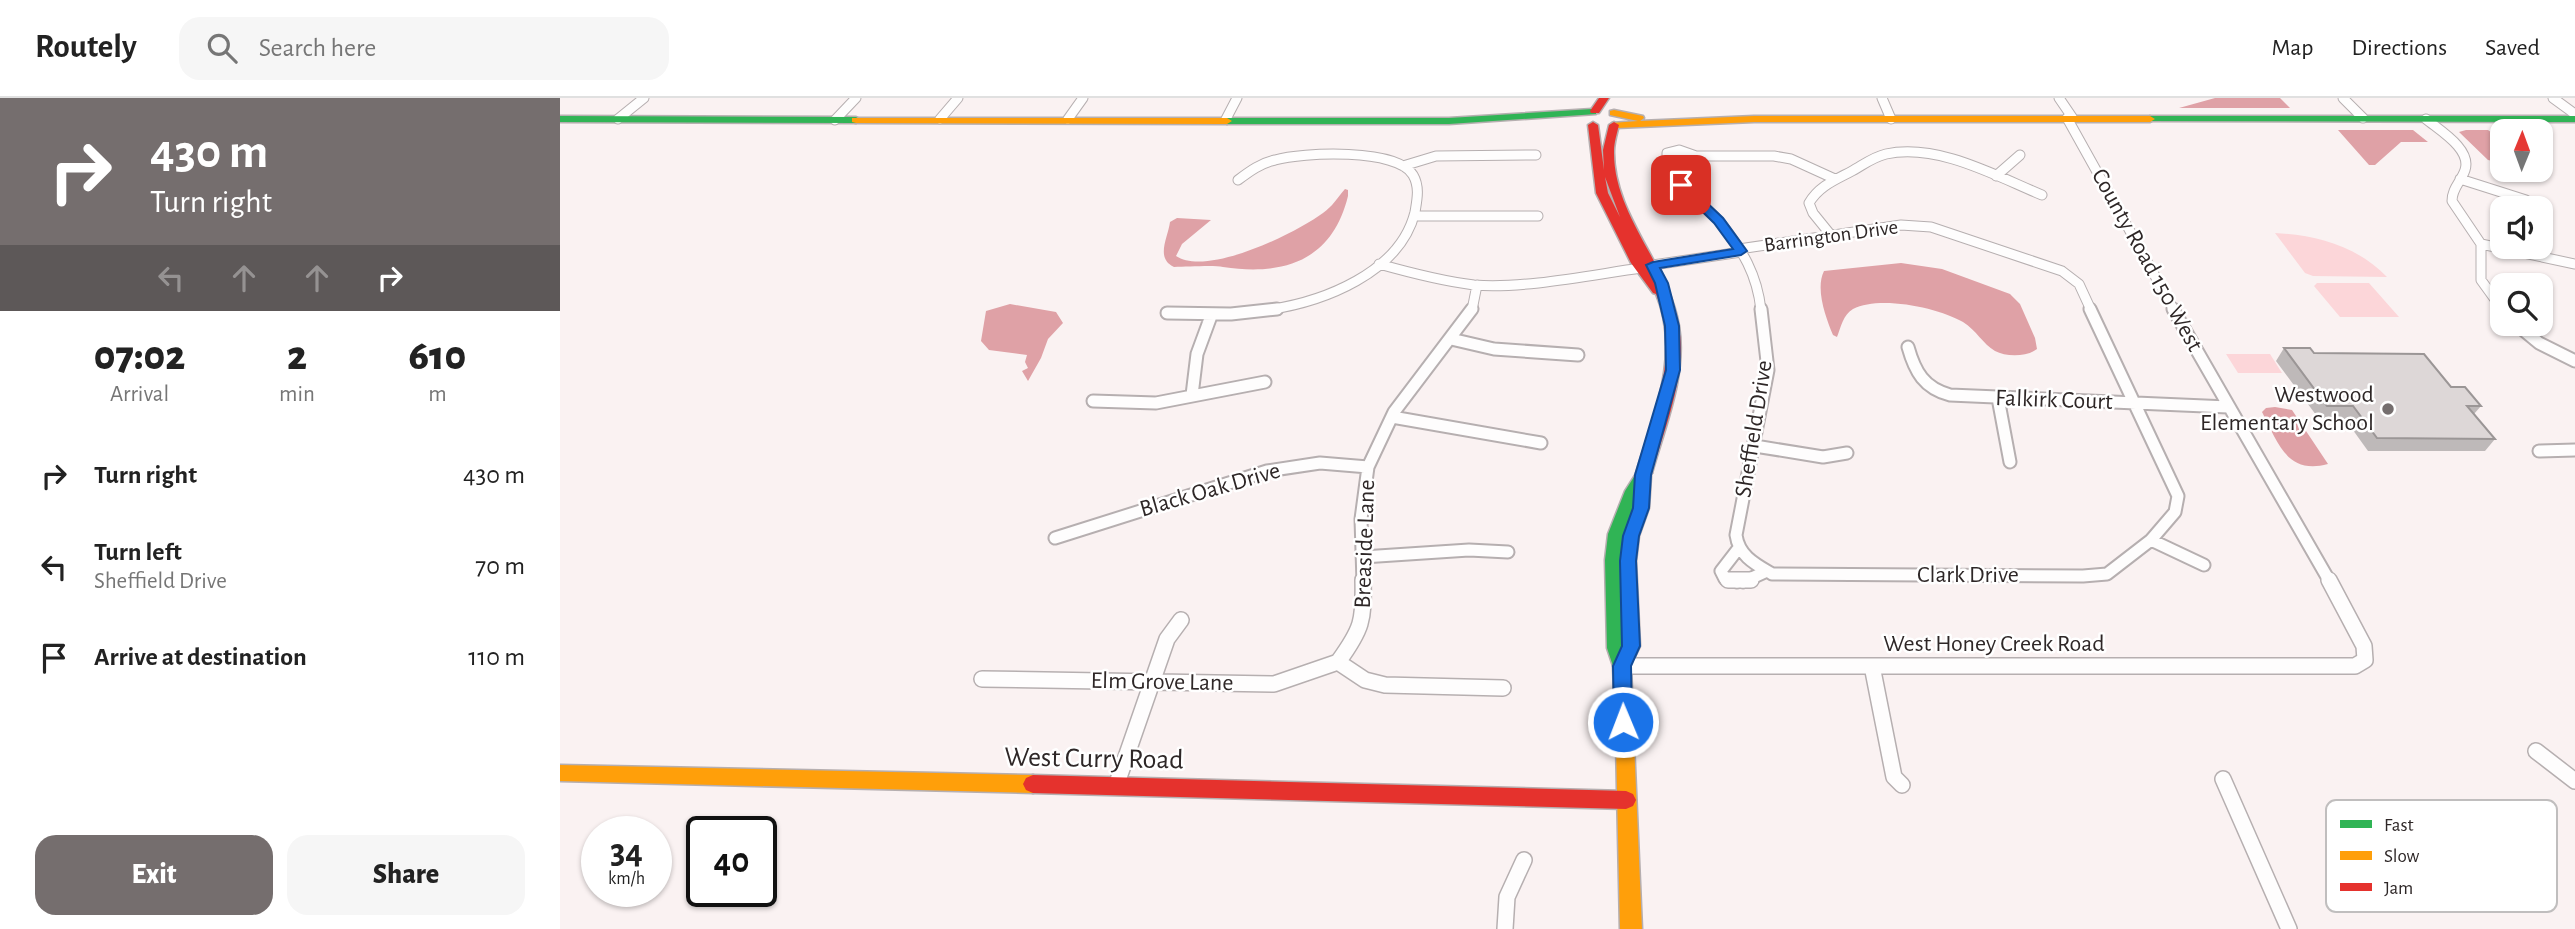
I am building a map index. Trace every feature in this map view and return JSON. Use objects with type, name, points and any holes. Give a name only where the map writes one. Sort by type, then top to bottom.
[{"type":"main road","points":[[560,119],[1449,121],[1603,115],[1891,120],[2426,119],[2575,116]]},
{"type":"main road","points":[[1603,115],[1602,193],[1645,263],[1661,283],[1672,326],[1673,370],[1643,475],[1641,508],[1631,536],[1628,561],[1631,646],[1622,666],[1631,929]]},
{"type":"main road","name":"West Curry Road","points":[[560,773],[1626,800]]},
{"type":"street","points":[[618,119],[644,98]]},
{"type":"street","points":[[835,120],[856,98]]},
{"type":"street","points":[[940,119],[958,98]]},
{"type":"street","points":[[1068,119],[1083,98]]},
{"type":"street","points":[[1227,119],[1237,98]]},
{"type":"street","points":[[1882,98],[1891,120]]},
{"type":"street","name":"County Road 150 West","points":[[2059,98],[2228,407],[2339,597],[2364,646],[2365,660]]},
{"type":"street","points":[[2343,98],[2363,118]]},
{"type":"street","points":[[2553,98],[2575,116]]},
{"type":"street","points":[[2426,119],[2466,159],[2468,169],[2451,193],[2452,201],[2481,244],[2481,279],[2490,292]]},
{"type":"street","points":[[1696,156],[1679,166],[1667,158],[1667,153],[1679,150],[1696,156],[1784,158],[1835,179]]},
{"type":"street","points":[[1830,234],[1813,214],[1809,203],[1813,195],[1835,179],[1885,154],[1903,152],[1936,156],[2042,195]]},
{"type":"street","points":[[1403,166],[1436,156],[1536,155]]},
{"type":"street","points":[[1996,176],[2020,155]]},
{"type":"street","points":[[1167,313],[1212,316],[1263,312],[1309,301],[1337,290],[1380,264],[1411,229],[1415,216],[1418,192],[1415,177],[1403,166],[1368,156],[1285,157],[1259,163],[1238,180]]},
{"type":"street","name":"Sheffield Drive","points":[[1679,166],[1681,185],[1718,221],[1753,270],[1758,285],[1768,370],[1755,446],[1737,525],[1735,537],[1738,549]]},
{"type":"street","points":[[2460,179],[2513,196]]},
{"type":"street","points":[[1415,216],[1538,216]]},
{"type":"street","name":"Barrington Drive","points":[[1477,285],[1553,281],[1645,263],[1830,234],[1901,225],[1931,227],[2062,271],[2079,284],[2136,402]]},
{"type":"street","points":[[2481,244],[2575,264]]},
{"type":"street","points":[[1380,264],[1427,278],[1477,285]]},
{"type":"street","name":"Breaside Lane","points":[[1338,662],[1357,636],[1364,615],[1361,519],[1368,467],[1392,417],[1418,377],[1472,311],[1477,285]]},
{"type":"street","points":[[1192,396],[1192,366],[1198,343],[1212,316]]},
{"type":"street","points":[[2531,336],[2575,361]]},
{"type":"street","points":[[1451,339],[1494,349],[1578,355]]},
{"type":"street","name":"Falkirk Court","points":[[1908,347],[1916,373],[1932,389],[1950,395],[2228,407]]},
{"type":"street","points":[[1093,401],[1146,403],[1265,382]]},
{"type":"street","points":[[1998,398],[2010,462]]},
{"type":"street","name":"Clark Drive","points":[[1770,572],[2099,575],[2120,566],[2151,540],[2175,512],[2178,499],[2136,402]]},
{"type":"street","points":[[1392,417],[1541,443]]},
{"type":"street","points":[[1755,446],[1823,457],[1847,453]]},
{"type":"street","points":[[2539,450],[2575,450]]},
{"type":"street","name":"Black Oak Drive","points":[[1055,538],[1267,471],[1320,463],[1368,467]]},
{"type":"street","points":[[2151,540],[2204,565]]},
{"type":"street","points":[[1738,549],[1770,572],[1746,582],[1735,583],[1725,579],[1721,571],[1724,564],[1738,549]]},
{"type":"street","points":[[1363,557],[1469,550],[1508,552]]},
{"type":"street","points":[[1116,786],[1150,681],[1167,639],[1181,620]]},
{"type":"street","name":"West Honey Creek Road","points":[[1622,666],[2340,668],[2355,666],[2365,660]]},
{"type":"street","points":[[1338,662],[1365,680],[1385,685],[1503,688]]},
{"type":"street","name":"Elm Grove Lane","points":[[982,679],[1274,684],[1338,662]]},
{"type":"street","points":[[1872,667],[1894,777],[1902,785]]},
{"type":"street","points":[[2536,751],[2575,781]]},
{"type":"street","points":[[2223,779],[2289,929]]},
{"type":"street","points":[[1505,929],[1507,897],[1524,860]]},
{"type":"shaded area","points":[[2215,98],[2280,98],[2290,108],[2179,108]]},
{"type":"shaded area","points":[[2338,130],[2413,130],[2428,142],[2401,142],[2375,165],[2369,165]]},
{"type":"shaded area","points":[[2490,131],[2490,160],[2488,160],[2459,132]]},
{"type":"shaded area","points":[[1345,189],[1348,190],[1348,196],[1341,218],[1330,236],[1318,249],[1285,266],[1266,269],[1174,267],[1165,258],[1164,247],[1170,222],[1177,218],[1211,220],[1182,244],[1176,256],[1190,261],[1208,261],[1251,250],[1293,231],[1326,211]]},
{"type":"shaded area","points":[[2275,233],[2306,236],[2336,244],[2363,257],[2387,277],[2313,276],[2305,273]]},
{"type":"shaded area","points":[[1901,263],[1942,269],[2010,294],[2020,304],[2037,349],[2022,355],[2000,353],[1963,322],[1925,308],[1893,303],[1864,305],[1853,309],[1845,318],[1837,337],[1833,335],[1821,295],[1824,271]]},
{"type":"shaded area","points":[[2317,283],[2369,283],[2399,317],[2340,317],[2314,286]]},
{"type":"shaded area","points":[[1010,304],[1056,312],[1063,323],[1048,339],[1028,381],[1022,371],[1028,368],[1025,362],[1027,355],[989,350],[981,341],[986,311]]},
{"type":"shaded area","points":[[2226,354],[2270,354],[2282,373],[2238,373]]},
{"type":"shaded area","points":[[2266,408],[2292,410],[2328,464],[2303,465],[2286,454],[2262,412]]},
{"type":"building","name":"Westwood Elementary School","points":[[2284,348],[2310,348],[2314,353],[2424,354],[2451,387],[2465,387],[2481,406],[2467,406],[2495,439],[2377,438],[2353,406],[2327,406]]},
{"type":"traffic: fast","points":[[1227,121],[1449,121],[1592,112]]},
{"type":"traffic: fast","points":[[560,119],[856,120]]},
{"type":"traffic: fast","points":[[2150,119],[2575,119]]},
{"type":"traffic: fast","points":[[1625,743],[1622,666],[1616,648],[1613,560],[1616,534],[1633,491],[1644,473]]},
{"type":"traffic: slow","points":[[1614,113],[1639,118]]},
{"type":"traffic: slow","points":[[1616,125],[1754,119],[2150,119]]},
{"type":"traffic: slow","points":[[856,120],[1227,121]]},
{"type":"traffic: slow","points":[[1622,666],[1631,646],[1628,561],[1631,536],[1641,508],[1643,476]]},
{"type":"traffic: slow","points":[[1625,743],[1631,929]]},
{"type":"traffic: slow","points":[[560,773],[1033,784]]},
{"type":"traffic: jam","points":[[1595,111],[1604,98]]},
{"type":"traffic: jam","points":[[1593,125],[1602,193],[1637,263],[1657,290]]},
{"type":"traffic: jam","points":[[1614,125],[1608,150],[1610,175],[1618,200],[1666,301],[1672,326],[1670,382],[1644,473]]},
{"type":"traffic: jam","points":[[1033,784],[1626,800]]},
{"type":"place","name":"Westwood Elementary School","points":[[2388,409]]},
{"type":"route","points":[[1623,722],[1622,666],[1631,646],[1628,561],[1631,536],[1641,508],[1643,475],[1673,370],[1672,326],[1661,283],[1653,265],[1741,251],[1718,221],[1681,185]]}]
